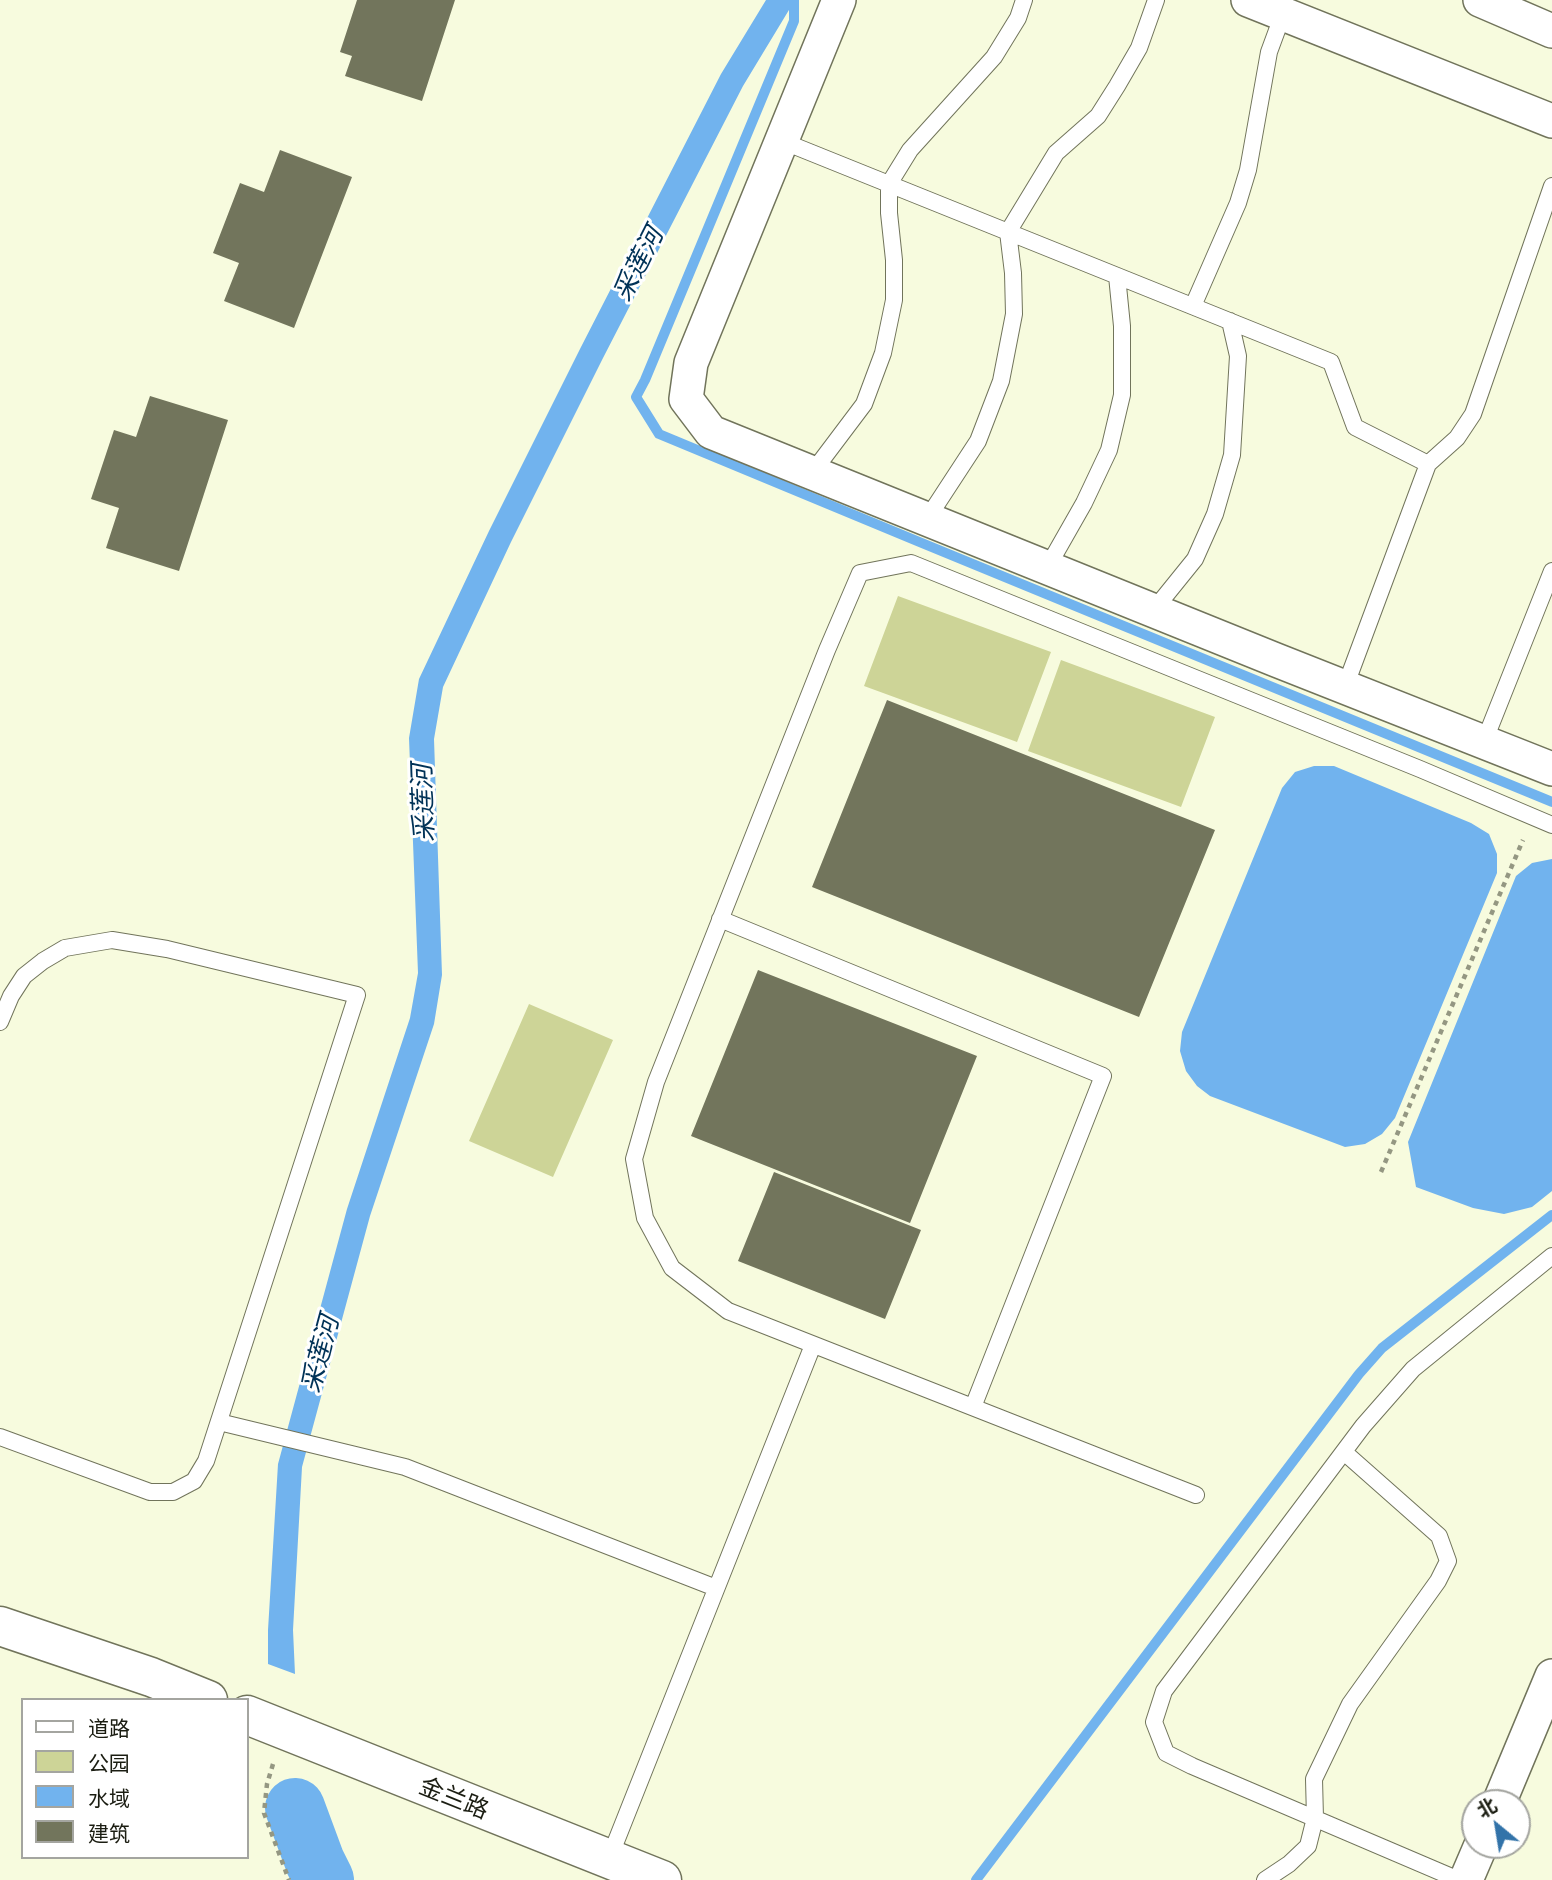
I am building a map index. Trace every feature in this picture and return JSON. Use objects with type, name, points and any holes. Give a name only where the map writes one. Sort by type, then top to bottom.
[{"type":"street","points":[[839,0],[691,363],[686,399],[711,432],[1552,769]]},
{"type":"street","points":[[1248,0],[1552,121]]},
{"type":"street","points":[[1479,0],[1552,31]]},
{"type":"street","points":[[0,1626],[151,1677],[203,1698]]},
{"type":"street","points":[[1505,1789],[1548,1695]]},
{"type":"street","name":"金兰路","points":[[248,1715],[662,1880]]},
{"type":"street","points":[[1466,1880],[1475,1859]]},
{"type":"lane","points":[[812,473],[864,404],[883,354],[894,300],[888,184],[911,150],[994,57],[1018,18],[1024,0]]},
{"type":"lane","points":[[928,519],[978,441],[1001,381],[1014,314],[1008,232],[1056,153],[1098,116],[1139,48],[1156,0]]},
{"type":"lane","points":[[1192,306],[1238,203],[1248,170],[1269,52],[1283,14]]},
{"type":"lane","points":[[782,141],[1331,362],[1355,427],[1428,464]]},
{"type":"lane","points":[[1345,687],[1428,464],[1457,438],[1473,414],[1552,186]]},
{"type":"lane","points":[[1047,568],[1084,503],[1109,450],[1122,395],[1122,326],[1117,276]]},
{"type":"lane","points":[[1153,611],[1195,559],[1215,514],[1232,456],[1238,356],[1230,321]]},
{"type":"lane","points":[[1196,1496],[728,1311],[672,1268],[645,1218],[634,1159],[656,1082],[860,573],[911,563],[1552,825]]},
{"type":"lane","points":[[1484,742],[1552,571]]},
{"type":"lane","points":[[720,919],[1103,1076],[973,1407]]},
{"type":"lane","points":[[0,1022],[10,996],[24,976],[43,961],[65,948],[112,940],[167,949],[357,995],[206,1461],[194,1481],[173,1492],[150,1492],[0,1437]]},
{"type":"lane","points":[[1459,1880],[1166,1753],[1154,1723],[1164,1691],[1344,1452],[1413,1368],[1552,1256]]},
{"type":"lane","points":[[609,1859],[813,1345]]},
{"type":"lane","points":[[219,1422],[405,1467],[716,1588]]},
{"type":"lane","points":[[1265,1880],[1289,1864],[1308,1846],[1315,1818],[1314,1779],[1350,1704],[1438,1581],[1448,1561],[1439,1536],[1344,1452]]},
{"type":"path","points":[[1381,1171],[1533,817]]},
{"type":"path","points":[[284,1730],[267,1784],[264,1813],[289,1880]]},
{"type":"green space","points":[[898,596],[1051,652],[1017,742],[864,686]]},
{"type":"green space","points":[[1061,660],[1215,717],[1181,807],[1028,751]]},
{"type":"green space","points":[[529,1004],[613,1040],[553,1177],[469,1141]]},
{"type":"water","name":"采莲河","points":[[766,0],[795,0],[743,86],[603,358],[511,542],[443,687],[434,739],[442,975],[434,1024],[370,1216],[302,1467],[293,1630],[295,1674],[268,1664],[278,1464],[347,1209],[410,1018],[418,973],[409,738],[419,679],[581,347],[721,74]]},
{"type":"water","points":[[1314,766],[1334,766],[1471,823],[1489,834],[1497,854],[1497,873],[1395,1118],[1382,1134],[1365,1144],[1345,1147],[1210,1096],[1197,1086],[1186,1071],[1180,1051],[1182,1032],[1282,788],[1295,772]]},
{"type":"water","points":[[1552,859],[1552,1191],[1532,1207],[1504,1214],[1473,1208],[1416,1187],[1408,1142],[1516,876],[1532,863]]},
{"type":"water","points":[[283,1812],[314,1822],[326,1857],[338,1880],[310,1880]]},
{"type":"building","points":[[357,0],[455,0],[422,101],[345,76],[352,56],[340,52]]},
{"type":"building","points":[[280,150],[352,177],[294,328],[224,301],[239,263],[213,253],[240,183],[264,192]]},
{"type":"building","points":[[150,396],[228,420],[179,571],[106,548],[119,508],[91,499],[114,430],[136,437]]},
{"type":"building","points":[[887,700],[1215,830],[1139,1017],[812,887]]},
{"type":"building","points":[[758,970],[977,1056],[910,1223],[691,1136]]},
{"type":"building","points":[[774,1172],[921,1230],[885,1319],[738,1261]]},
{"type":"waterway","points":[[794,0],[794,21],[636,397],[659,434],[1552,802]]},
{"type":"waterway","points":[[976,1880],[1359,1374],[1382,1348],[1552,1215]]},
{"type":"waterway","name":"采莲河","points":[[295,1808],[324,1880]]}]
